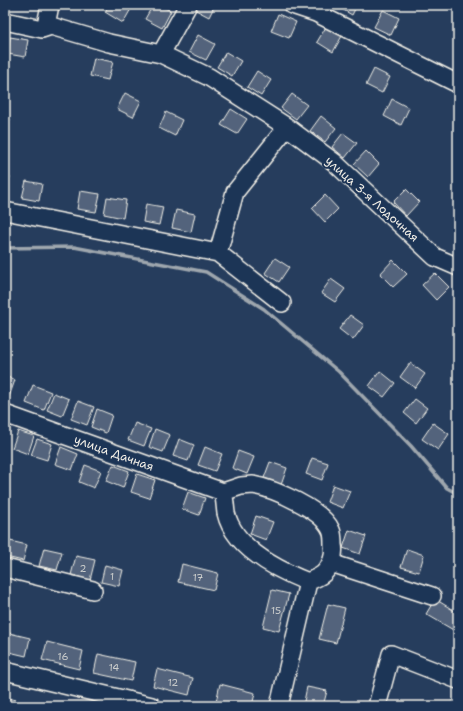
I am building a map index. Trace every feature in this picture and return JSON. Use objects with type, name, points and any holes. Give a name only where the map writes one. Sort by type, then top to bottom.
[{"type":"street","points":[[50,5],[47,20],[51,26]]},
{"type":"street","points":[[161,54],[188,5]]},
{"type":"street","points":[[292,5],[316,13],[458,84]]},
{"type":"street","name":"улица 3-я Лодочная","points":[[5,21],[42,30],[51,26],[109,43],[161,54],[209,77],[287,127],[334,162],[435,257],[458,267]]},
{"type":"street","points":[[218,253],[235,192],[287,127]]},
{"type":"street","points":[[5,211],[218,253],[282,303]]},
{"type":"street","name":"улица Дачная","points":[[5,414],[224,492]]},
{"type":"street","points":[[279,706],[308,582],[324,573],[331,563],[334,549],[331,530],[321,518],[301,503],[280,493],[253,485],[241,486],[224,492],[226,514],[236,534],[255,554],[286,573],[308,582]]},
{"type":"street","points":[[331,563],[432,596]]},
{"type":"street","points":[[5,568],[93,590]]},
{"type":"street","points":[[377,706],[391,654],[458,680]]},
{"type":"street","points":[[5,672],[152,706]]},
{"type":"building","points":[[109,5],[130,5],[132,7],[123,23],[105,12]]},
{"type":"building","points":[[153,5],[159,5],[171,11],[162,28],[145,19]]},
{"type":"building","points":[[194,5],[215,5],[209,17],[192,8]]},
{"type":"building","points":[[335,5],[357,5],[352,15]]},
{"type":"building","points":[[383,10],[399,18],[391,35],[374,27]]},
{"type":"building","points":[[278,14],[296,22],[289,38],[271,31]]},
{"type":"building","points":[[326,27],[342,36],[333,52],[317,42]]},
{"type":"building","points":[[198,35],[215,44],[206,60],[189,52]]},
{"type":"building","points":[[10,37],[28,40],[25,57],[8,54]]},
{"type":"building","points":[[226,52],[241,61],[232,76],[217,67]]},
{"type":"building","points":[[94,58],[113,62],[108,80],[90,76]]},
{"type":"building","points":[[374,69],[390,77],[382,93],[366,85]]},
{"type":"building","points":[[257,71],[271,80],[261,96],[247,87]]},
{"type":"building","points":[[125,93],[141,101],[133,117],[117,109]]},
{"type":"building","points":[[292,94],[307,105],[296,119],[281,108]]},
{"type":"building","points":[[392,99],[409,108],[401,125],[384,116]]},
{"type":"building","points":[[231,109],[247,119],[237,134],[221,125]]},
{"type":"building","points":[[166,112],[182,120],[175,136],[159,128]]},
{"type":"building","points":[[321,116],[336,128],[325,142],[310,131]]},
{"type":"building","points":[[5,118],[10,119],[5,138]]},
{"type":"building","points":[[343,133],[357,143],[345,158],[332,147]]},
{"type":"building","points":[[366,151],[379,164],[368,177],[354,164]]},
{"type":"building","points":[[5,176],[10,177],[5,195]]},
{"type":"building","points":[[26,181],[42,184],[39,201],[22,198]]},
{"type":"building","points":[[406,189],[419,202],[406,216],[393,202]]},
{"type":"building","points":[[80,191],[100,194],[96,212],[77,209]]},
{"type":"building","points":[[325,195],[338,209],[325,222],[312,208]]},
{"type":"building","points":[[107,197],[126,200],[123,218],[104,214]]},
{"type":"building","points":[[146,204],[163,207],[159,225],[143,222]]},
{"type":"building","points":[[176,210],[195,214],[191,232],[172,228]]},
{"type":"building","points":[[275,258],[289,267],[279,282],[265,273]]},
{"type":"building","points":[[393,260],[407,274],[393,287],[380,274]]},
{"type":"building","points":[[435,273],[449,287],[436,300],[422,285]]},
{"type":"building","points":[[331,279],[345,289],[335,302],[321,293]]},
{"type":"building","points":[[350,315],[364,325],[353,340],[339,329]]},
{"type":"building","points":[[410,363],[425,374],[415,388],[400,377]]},
{"type":"building","points":[[380,371],[395,383],[384,397],[369,386]]},
{"type":"building","points":[[5,376],[15,380],[9,397],[5,396]]},
{"type":"building","points":[[33,385],[51,392],[44,410],[26,403]]},
{"type":"building","points":[[54,393],[69,399],[62,416],[47,410]]},
{"type":"building","points":[[415,399],[427,408],[416,423],[404,413]]},
{"type":"building","points":[[78,401],[94,407],[87,425],[71,419]]},
{"type":"building","points":[[97,409],[112,415],[106,433],[91,427]]},
{"type":"building","points":[[135,423],[151,429],[144,446],[128,440]]},
{"type":"building","points":[[433,423],[449,434],[438,450],[422,439]]},
{"type":"building","points":[[155,429],[170,435],[163,452],[149,447]]},
{"type":"building","points":[[18,431],[34,436],[28,454],[12,448]]},
{"type":"building","points":[[37,439],[52,444],[47,460],[31,455]]},
{"type":"building","points":[[179,439],[194,445],[188,461],[173,456]]},
{"type":"building","points":[[61,447],[78,454],[72,470],[55,464]]},
{"type":"building","points":[[205,447],[222,454],[215,471],[198,465]]},
{"type":"building","points":[[238,451],[254,457],[247,474],[232,468]]},
{"type":"building","points":[[312,458],[328,463],[322,480],[306,474]]},
{"type":"building","points":[[270,462],[287,468],[281,485],[264,478]]},
{"type":"building","points":[[85,465],[101,471],[94,488],[79,482]]},
{"type":"building","points":[[113,465],[129,471],[123,488],[106,481]]},
{"type":"building","points":[[137,474],[155,480],[149,498],[131,492]]},
{"type":"building","points":[[333,485],[350,491],[343,508],[327,502]]},
{"type":"building","points":[[188,492],[205,498],[199,515],[182,509]]},
{"type":"building","points":[[256,516],[273,522],[266,540],[250,534]]},
{"type":"building","points":[[349,530],[366,536],[360,554],[343,548]]},
{"type":"building","points":[[10,541],[27,545],[23,561],[6,557]]},
{"type":"building","points":[[44,548],[62,552],[57,570],[39,566]]},
{"type":"building","points":[[407,549],[424,555],[419,572],[401,567]]},
{"type":"building","points":[[76,556],[95,560],[90,580],[71,575]]},
{"type":"building","points":[[182,564],[218,573],[214,590],[178,582]]},
{"type":"building","points":[[105,565],[123,570],[119,586],[101,582]]},
{"type":"building","points":[[272,590],[289,594],[279,631],[263,627]]},
{"type":"building","points":[[435,599],[458,613],[458,626],[455,631],[426,614]]},
{"type":"building","points":[[328,604],[345,608],[336,643],[319,639]]},
{"type":"building","points":[[5,632],[30,638],[26,656],[5,651]]},
{"type":"building","points":[[47,642],[83,651],[79,669],[42,660]]},
{"type":"building","points":[[98,654],[135,662],[131,681],[94,673]]},
{"type":"building","points":[[157,669],[193,678],[189,695],[153,686]]},
{"type":"building","points":[[220,684],[255,693],[252,706],[234,706],[216,702]]},
{"type":"building","points":[[307,687],[327,691],[323,706],[303,706]]},
{"type":"building","points":[[5,697],[16,700],[14,706],[5,706]]},
{"type":"waterway","points":[[5,248],[74,247],[206,272],[264,309],[339,372],[411,446],[447,488],[458,494]]}]
